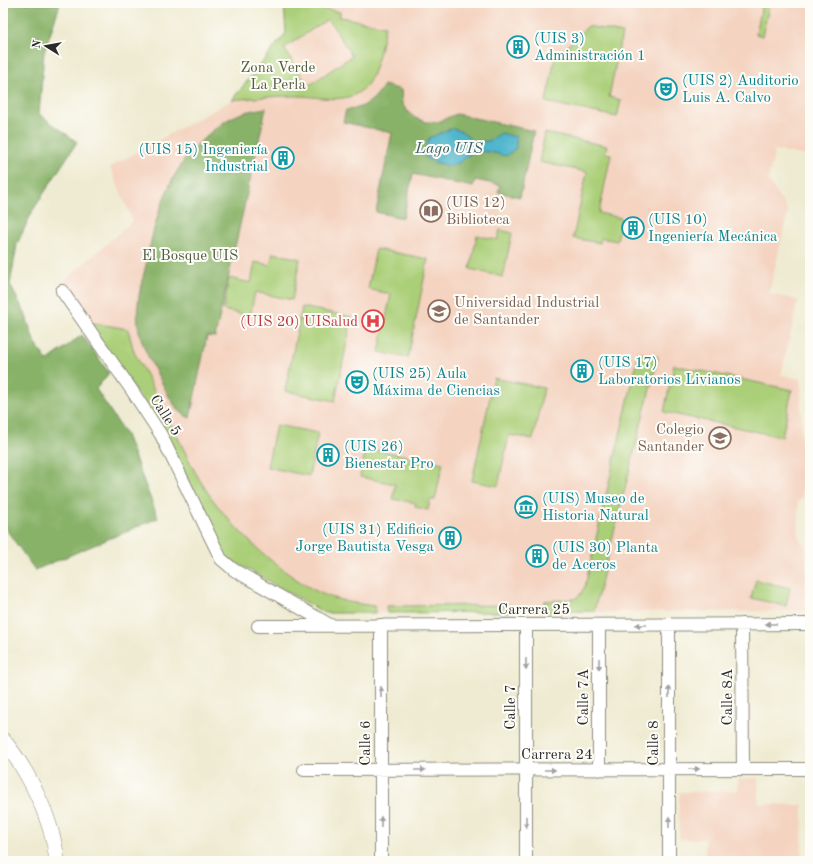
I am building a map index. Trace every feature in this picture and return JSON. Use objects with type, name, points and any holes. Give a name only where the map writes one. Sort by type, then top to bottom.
[{"type":"street","name":"Calle 5","points":[[62,291],[131,389],[161,435],[217,552],[227,565],[332,626]]},
{"type":"street","name":"Calle 8","points":[[669,624],[669,861]]},
{"type":"street","name":"Calle 8A","points":[[742,624],[743,769]]},
{"type":"street","name":"Carrera 25","points":[[258,626],[810,624]]},
{"type":"street","name":"Calle 6","points":[[381,625],[381,861]]},
{"type":"street","name":"Calle 7","points":[[526,625],[526,861]]},
{"type":"street","name":"Calle 7A","points":[[599,625],[599,770]]},
{"type":"street","points":[[3,740],[24,769],[42,808],[53,836],[57,861]]},
{"type":"street","name":"Carrera 24","points":[[304,770],[810,769]]},
{"type":"shaded area","name":"Universidad Industrial de Santander","points":[[284,3],[810,3],[810,157],[775,150],[768,180],[788,211],[769,294],[798,300],[781,375],[801,379],[802,497],[798,503],[799,539],[806,547],[805,611],[325,613],[224,556],[169,440],[62,283],[133,221],[110,167],[232,100],[286,33]]},
{"type":"shaded area","points":[[758,778],[759,804],[803,805],[802,861],[705,861],[705,839],[679,839],[679,792],[738,791],[738,779]]},
{"type":"green space","points":[[3,3],[60,4],[44,53],[39,114],[77,142],[33,210],[17,244],[10,285],[25,313],[34,341],[47,361],[82,335],[109,373],[96,389],[126,435],[158,518],[35,570],[3,525]]},
{"type":"green space","name":"Zona Verde La Perla","points":[[284,3],[296,3],[340,12],[340,17],[385,26],[378,58],[369,82],[357,93],[349,97],[331,99],[286,96],[232,100],[286,33]],"holes":[[[328,19],[352,56],[308,86],[284,48]]]},
{"type":"green space","points":[[762,5],[769,7],[762,36],[756,34]]},
{"type":"green space","points":[[588,26],[622,33],[609,97],[621,100],[617,117],[546,102],[555,58]]},
{"type":"green space","points":[[384,85],[401,90],[402,104],[408,112],[415,118],[426,122],[438,122],[456,114],[534,131],[520,197],[498,192],[500,185],[475,180],[473,187],[413,174],[403,218],[376,212],[392,133],[343,122],[346,110],[364,106],[377,95]]},
{"type":"green space","name":"El Bosque UIS","points":[[266,108],[215,337],[207,336],[190,418],[180,412],[169,397],[148,356],[139,331],[137,314],[139,298],[154,227],[166,192],[185,160],[197,145],[228,119],[252,110]]},
{"type":"green space","points":[[545,133],[607,146],[605,153],[611,154],[599,213],[621,218],[617,241],[601,238],[600,243],[573,238],[587,172],[539,162]]},
{"type":"green space","points":[[500,230],[512,233],[503,277],[470,269],[477,235],[497,240]]},
{"type":"green space","points":[[376,249],[428,259],[408,358],[379,352],[391,294],[368,289]]},
{"type":"green space","points":[[273,253],[300,259],[292,300],[255,292],[250,316],[223,310],[229,278],[251,283],[255,262],[270,265]]},
{"type":"green space","points":[[302,307],[352,317],[335,401],[285,391]]},
{"type":"green space","points":[[88,322],[128,329],[134,352],[201,482],[223,513],[237,528],[267,557],[300,582],[330,597],[352,603],[375,606],[375,613],[325,613],[224,556],[169,440]]},
{"type":"green space","points":[[639,353],[658,357],[594,611],[544,612],[544,601],[574,599],[580,595],[585,586]]},
{"type":"green space","points":[[674,365],[792,390],[782,437],[664,412]]},
{"type":"green space","points":[[494,378],[544,388],[533,439],[509,435],[498,486],[472,481]]},
{"type":"green space","points":[[276,425],[318,433],[309,476],[267,467]]},
{"type":"green space","points":[[366,448],[443,463],[435,500],[430,500],[428,510],[415,507],[416,503],[393,499],[395,484],[360,477]]},
{"type":"green space","points":[[756,580],[790,588],[786,606],[751,598]]},
{"type":"green space","points":[[511,605],[511,612],[387,613],[386,606]]},
{"type":"water","name":"Lago UIS","points":[[450,129],[463,132],[473,142],[489,141],[501,133],[516,137],[516,148],[506,156],[490,152],[473,151],[457,164],[453,165],[441,164],[426,158],[425,149],[429,138]]},
{"type":"place","name":"(UIS 3) Administración 1","points":[[518,47]]},
{"type":"place","name":"(UIS 2) Auditorio Luis A. Calvo","points":[[666,89]]},
{"type":"place","name":"(UIS 15) Ingeniería Industrial","points":[[283,158]]},
{"type":"place","name":"(UIS 12) Biblioteca","points":[[431,211]]},
{"type":"place","name":"(UIS 10) Ingeniería Mecánica","points":[[633,228]]},
{"type":"place","name":"Universidad Industrial de Santander","points":[[439,311]]},
{"type":"place","name":"(UIS 20) UISalud","points":[[373,321]]},
{"type":"place","name":"(UIS 17) Laboratorios Livianos","points":[[582,371]]},
{"type":"place","name":"(UIS 25) Aula Máxima de Ciencias","points":[[357,382]]},
{"type":"place","name":"Colegio Santander","points":[[720,438]]},
{"type":"place","name":"(UIS 26) Bienestar Pro","points":[[328,455]]},
{"type":"place","name":"(UIS) Museo de Historia Natural","points":[[526,507]]},
{"type":"place","name":"(UIS 31) Edificio Jorge Bautista Vesga","points":[[450,538]]},
{"type":"place","name":"(UIS 30) Planta de Aceros","points":[[537,556]]}]
